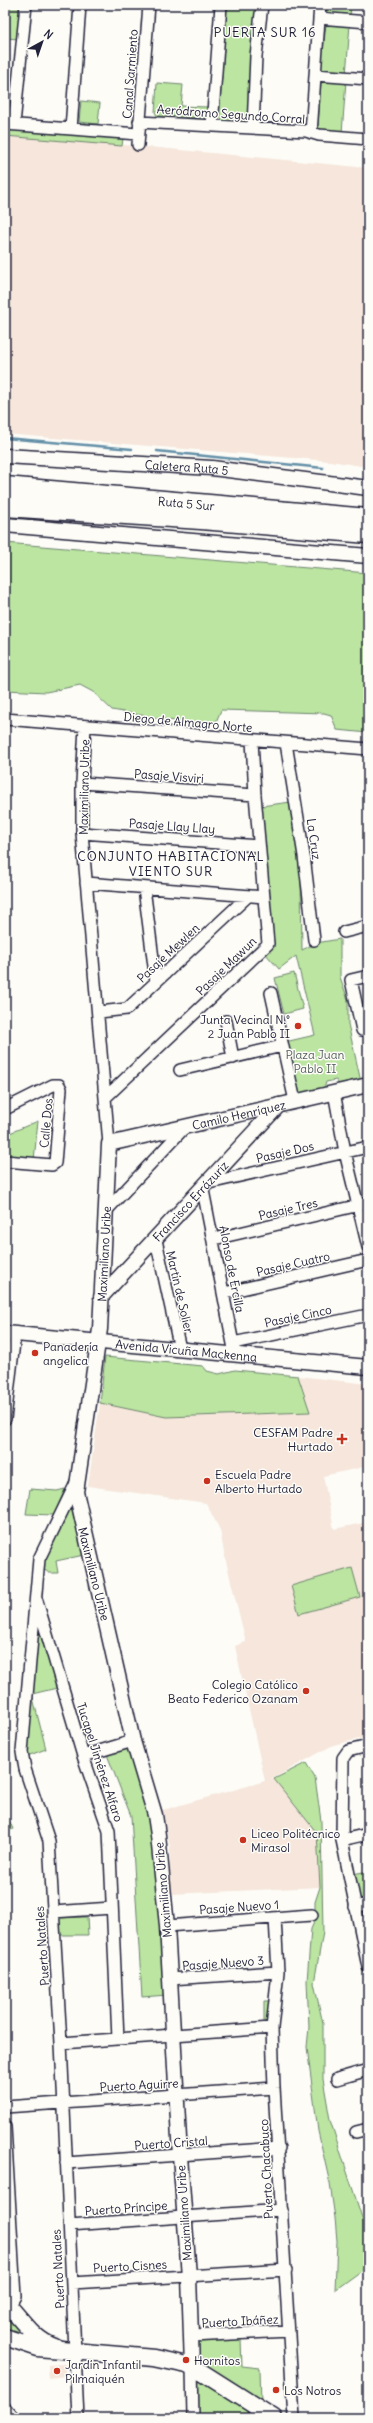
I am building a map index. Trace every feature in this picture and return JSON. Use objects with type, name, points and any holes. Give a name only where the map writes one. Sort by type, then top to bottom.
[{"type":"highway","name":"Ruta 5 Sur","points":[[5,487],[368,519]]},
{"type":"highway","name":"Ruta 5 Sur","points":[[5,506],[201,519],[368,533]]},
{"type":"main road","points":[[7,2308],[45,2343],[74,2351]]},
{"type":"main road","points":[[5,2338],[32,2347],[154,2358],[192,2367],[273,2418]]},
{"type":"street","points":[[26,5],[9,124],[71,129],[80,5]]},
{"type":"street","name":"Canal Sarmiento","points":[[71,129],[138,139],[148,5]]},
{"type":"street","points":[[212,126],[221,5]]},
{"type":"street","points":[[253,128],[256,56],[262,5]]},
{"type":"street","points":[[311,133],[320,5]]},
{"type":"street","points":[[319,18],[368,22]]},
{"type":"street","points":[[315,75],[368,79]]},
{"type":"street","name":"Aeródromo Segundo Corral","points":[[140,122],[253,128],[368,139]]},
{"type":"street","name":"Caletera Ruta 5","points":[[5,456],[212,468],[368,488]]},
{"type":"street","points":[[5,525],[368,556]]},
{"type":"street","name":"Diego de Almagro Norte","points":[[5,720],[368,749]]},
{"type":"street","name":"Maximiliano Uribe","points":[[85,726],[82,783],[82,833],[99,1012],[109,1144],[98,1341],[75,1485],[80,1516],[133,1741],[155,1815],[167,1926],[176,2096],[189,2276],[192,2336],[193,2418]]},
{"type":"street","name":"Pasaje Mawun","points":[[106,1097],[266,947],[269,940],[259,846],[252,740]]},
{"type":"street","name":"La Cruz","points":[[286,743],[304,856],[314,940]]},
{"type":"street","name":"Pasaje Visviri","points":[[82,783],[255,795]]},
{"type":"street","name":"Pasaje Llay Llay","points":[[82,833],[259,846]]},
{"type":"street","points":[[86,883],[247,897],[264,897]]},
{"type":"street","points":[[144,888],[156,982]]},
{"type":"street","name":"Pasaje Mewlen","points":[[99,1012],[127,1009],[247,897]]},
{"type":"street","points":[[344,932],[368,926]]},
{"type":"street","points":[[365,1029],[351,980],[368,976]]},
{"type":"street","points":[[271,993],[295,1101]]},
{"type":"street","points":[[226,1021],[233,1058]]},
{"type":"street","points":[[180,1070],[282,1046]]},
{"type":"street","name":"Calle Dos","points":[[5,1109],[57,1085],[62,1093],[55,1163],[52,1165],[5,1161]]},
{"type":"street","name":"Camilo Henríquez","points":[[109,1144],[368,1085]]},
{"type":"street","points":[[334,1092],[345,1152],[363,1205],[368,1247]]},
{"type":"street","name":"Francisco Errázuriz","points":[[101,1297],[206,1187],[279,1105]]},
{"type":"street","points":[[105,1212],[186,1126]]},
{"type":"street","name":"Pasaje Dos","points":[[206,1187],[368,1147]]},
{"type":"street","name":"Alonso de Ercilla","points":[[206,1187],[234,1349]]},
{"type":"street","name":"Pasaje Tres","points":[[214,1239],[363,1205]]},
{"type":"street","name":"Martín de Solier","points":[[156,1240],[180,1349]]},
{"type":"street","name":"Pasaje Cuatro","points":[[224,1293],[368,1260]]},
{"type":"street","name":"Pasaje Cinco","points":[[234,1349],[368,1315]]},
{"type":"street","points":[[5,1419],[10,1333]]},
{"type":"street","name":"Avenida Vicuña Mackenna","points":[[10,1333],[180,1349],[234,1349],[368,1367]]},
{"type":"street","name":"Puerto Natales","points":[[75,1485],[50,1532],[39,1559],[22,1752],[25,1769],[49,1841],[62,2043],[62,2103],[78,2418]]},
{"type":"street","name":"Tucapel Jiménez Alfaro","points":[[35,1593],[83,1756],[109,1831],[118,2039]]},
{"type":"street","points":[[83,1756],[133,1741]]},
{"type":"street","points":[[367,1961],[342,1840],[343,1758],[348,1751],[368,1746]]},
{"type":"street","points":[[342,1840],[368,1834]]},
{"type":"street","points":[[355,1906],[368,1904]]},
{"type":"street","points":[[53,1912],[112,1908]]},
{"type":"street","name":"Pasaje Nuevo 1","points":[[167,1926],[312,1915]]},
{"type":"street","name":"Puerto Chacabuco","points":[[275,1918],[278,1972],[272,2028],[274,2088],[279,2148],[294,2418]]},
{"type":"street","name":"Pasaje Nuevo 3","points":[[170,1979],[278,1972]]},
{"type":"street","points":[[62,2043],[272,2028]]},
{"type":"street","points":[[337,2078],[368,2070]]},
{"type":"street","name":"Puerto Aguirre","points":[[5,2107],[274,2088]]},
{"type":"street","points":[[5,2127],[15,2296],[7,2308]]},
{"type":"street","points":[[356,2132],[368,2129]]},
{"type":"street","name":"Puerto Cristal","points":[[66,2163],[279,2148]]},
{"type":"street","name":"Puerto Príncipe","points":[[69,2225],[282,2210]]},
{"type":"street","name":"Puerto Cisnes","points":[[72,2283],[286,2270]]},
{"type":"street","points":[[5,2291],[14,2278]]},
{"type":"street","name":"Puerto Ibáñez","points":[[192,2336],[289,2331]]},
{"type":"street","points":[[5,2408],[14,2418]]},
{"type":"shaded area","points":[[5,136],[149,147],[368,168],[368,467],[330,461],[5,434]]},
{"type":"shaded area","points":[[298,1376],[368,1384],[368,1466],[323,1476],[334,1529],[368,1522],[368,1737],[333,1745],[270,1780],[274,1779],[317,1833],[320,1887],[170,1894],[170,1847],[163,1810],[265,1781],[235,1646],[246,1642],[224,1553],[220,1530],[206,1503],[88,1486],[100,1403],[166,1417],[310,1412]]},
{"type":"shaded area","name":"Jardín Infantil Pilmaiquén","points":[[65,2364],[65,2376],[49,2378],[48,2365]]},
{"type":"green space","points":[[5,5],[23,5],[19,39],[5,38]]},
{"type":"green space","points":[[227,5],[259,5],[250,123],[224,122],[219,117]]},
{"type":"green space","points":[[327,5],[351,5],[350,17],[327,14]]},
{"type":"green space","points":[[326,24],[350,24],[346,75],[324,73],[321,70]]},
{"type":"green space","points":[[321,81],[346,81],[342,133],[322,131],[318,127]]},
{"type":"green space","points":[[157,83],[183,85],[181,106],[207,107],[205,118],[157,116],[155,112]]},
{"type":"green space","points":[[81,101],[100,103],[98,124],[79,122]]},
{"type":"green space","points":[[5,129],[123,139],[122,146],[5,136]]},
{"type":"green space","points":[[5,543],[368,573],[368,733],[337,730],[331,715],[324,713],[221,710],[216,722],[203,726],[112,710],[93,692],[80,685],[46,692],[5,690]]},
{"type":"green space","name":"Plaza Juan Pablo II","points":[[291,802],[301,879],[302,950],[316,943],[340,939],[340,977],[348,1000],[348,1024],[361,1082],[340,1086],[336,1080],[326,1082],[324,1089],[298,1094],[285,1042],[315,1035],[296,956],[279,969],[265,953],[261,806]]},
{"type":"green space","points":[[294,973],[303,1009],[284,1014],[275,978]]},
{"type":"green space","points":[[38,1121],[34,1160],[5,1157],[5,1135]]},
{"type":"green space","points":[[105,1357],[203,1366],[207,1371],[219,1374],[235,1370],[298,1376],[310,1412],[166,1417],[100,1403]]},
{"type":"green space","points":[[30,1489],[57,1491],[65,1489],[54,1515],[26,1514]]},
{"type":"green space","points":[[70,1505],[72,1505],[84,1555],[56,1561],[58,1573],[49,1573],[42,1568],[43,1559]]},
{"type":"green space","points":[[352,1568],[360,1597],[299,1614],[291,1586]]},
{"type":"green space","points":[[37,1621],[57,1688],[32,1694],[46,1749],[27,1756]]},
{"type":"green space","points":[[128,1747],[150,1813],[167,1995],[142,1997],[131,1816],[106,1752]]},
{"type":"green space","points":[[306,1763],[315,1778],[321,1821],[323,1932],[314,1983],[323,2024],[323,2079],[330,2120],[368,2236],[368,2266],[335,2290],[337,2241],[335,2218],[330,2184],[318,2131],[307,2047],[309,2027],[307,1981],[311,1929],[315,1920],[315,1902],[320,1887],[317,1833],[274,1779]]},
{"type":"green space","points":[[5,1811],[13,1829],[5,1832]]},
{"type":"green space","points":[[368,1871],[368,1897],[358,1899],[353,1874]]},
{"type":"green space","points":[[87,1917],[88,1935],[59,1935],[58,1918]]},
{"type":"green space","points":[[264,2001],[273,2001],[268,2021],[264,2022]]},
{"type":"green space","points":[[10,2314],[35,2338],[5,2334],[5,2319]]},
{"type":"green space","points":[[202,2339],[241,2339],[242,2366],[260,2368],[261,2404],[197,2364],[195,2343]]},
{"type":"green space","points":[[197,2378],[265,2418],[196,2418]]},
{"type":"waterway","points":[[5,438],[132,449]]},
{"type":"waterway","points":[[157,451],[323,468]]},
{"type":"place","name":"Junta Vecinal N.° 2 Juan Pablo II","points":[[298,1026]]},
{"type":"place","name":"Panadería angelica","points":[[35,1353]]},
{"type":"place","name":"CESFAM Padre Hurtado","points":[[342,1439]]},
{"type":"place","name":"Escuela Padre Alberto Hurtado","points":[[207,1481]]},
{"type":"place","name":"Colegio Católico Beato Federico Ozanam","points":[[306,1691]]},
{"type":"place","name":"Liceo Politécnico Mirasol","points":[[243,1840]]},
{"type":"place","name":"Hornitos","points":[[186,2360]]},
{"type":"place","name":"Jardín Infantil Pilmaiquén","points":[[57,2371]]},
{"type":"place","name":"Los Notros","points":[[276,2390]]},
{"type":"district","name":"PUERTA SUR 16","points":[[265,32]]},
{"type":"district","name":"CONJUNTO HABITACIONAL VIENTO SUR","points":[[171,864]]}]
